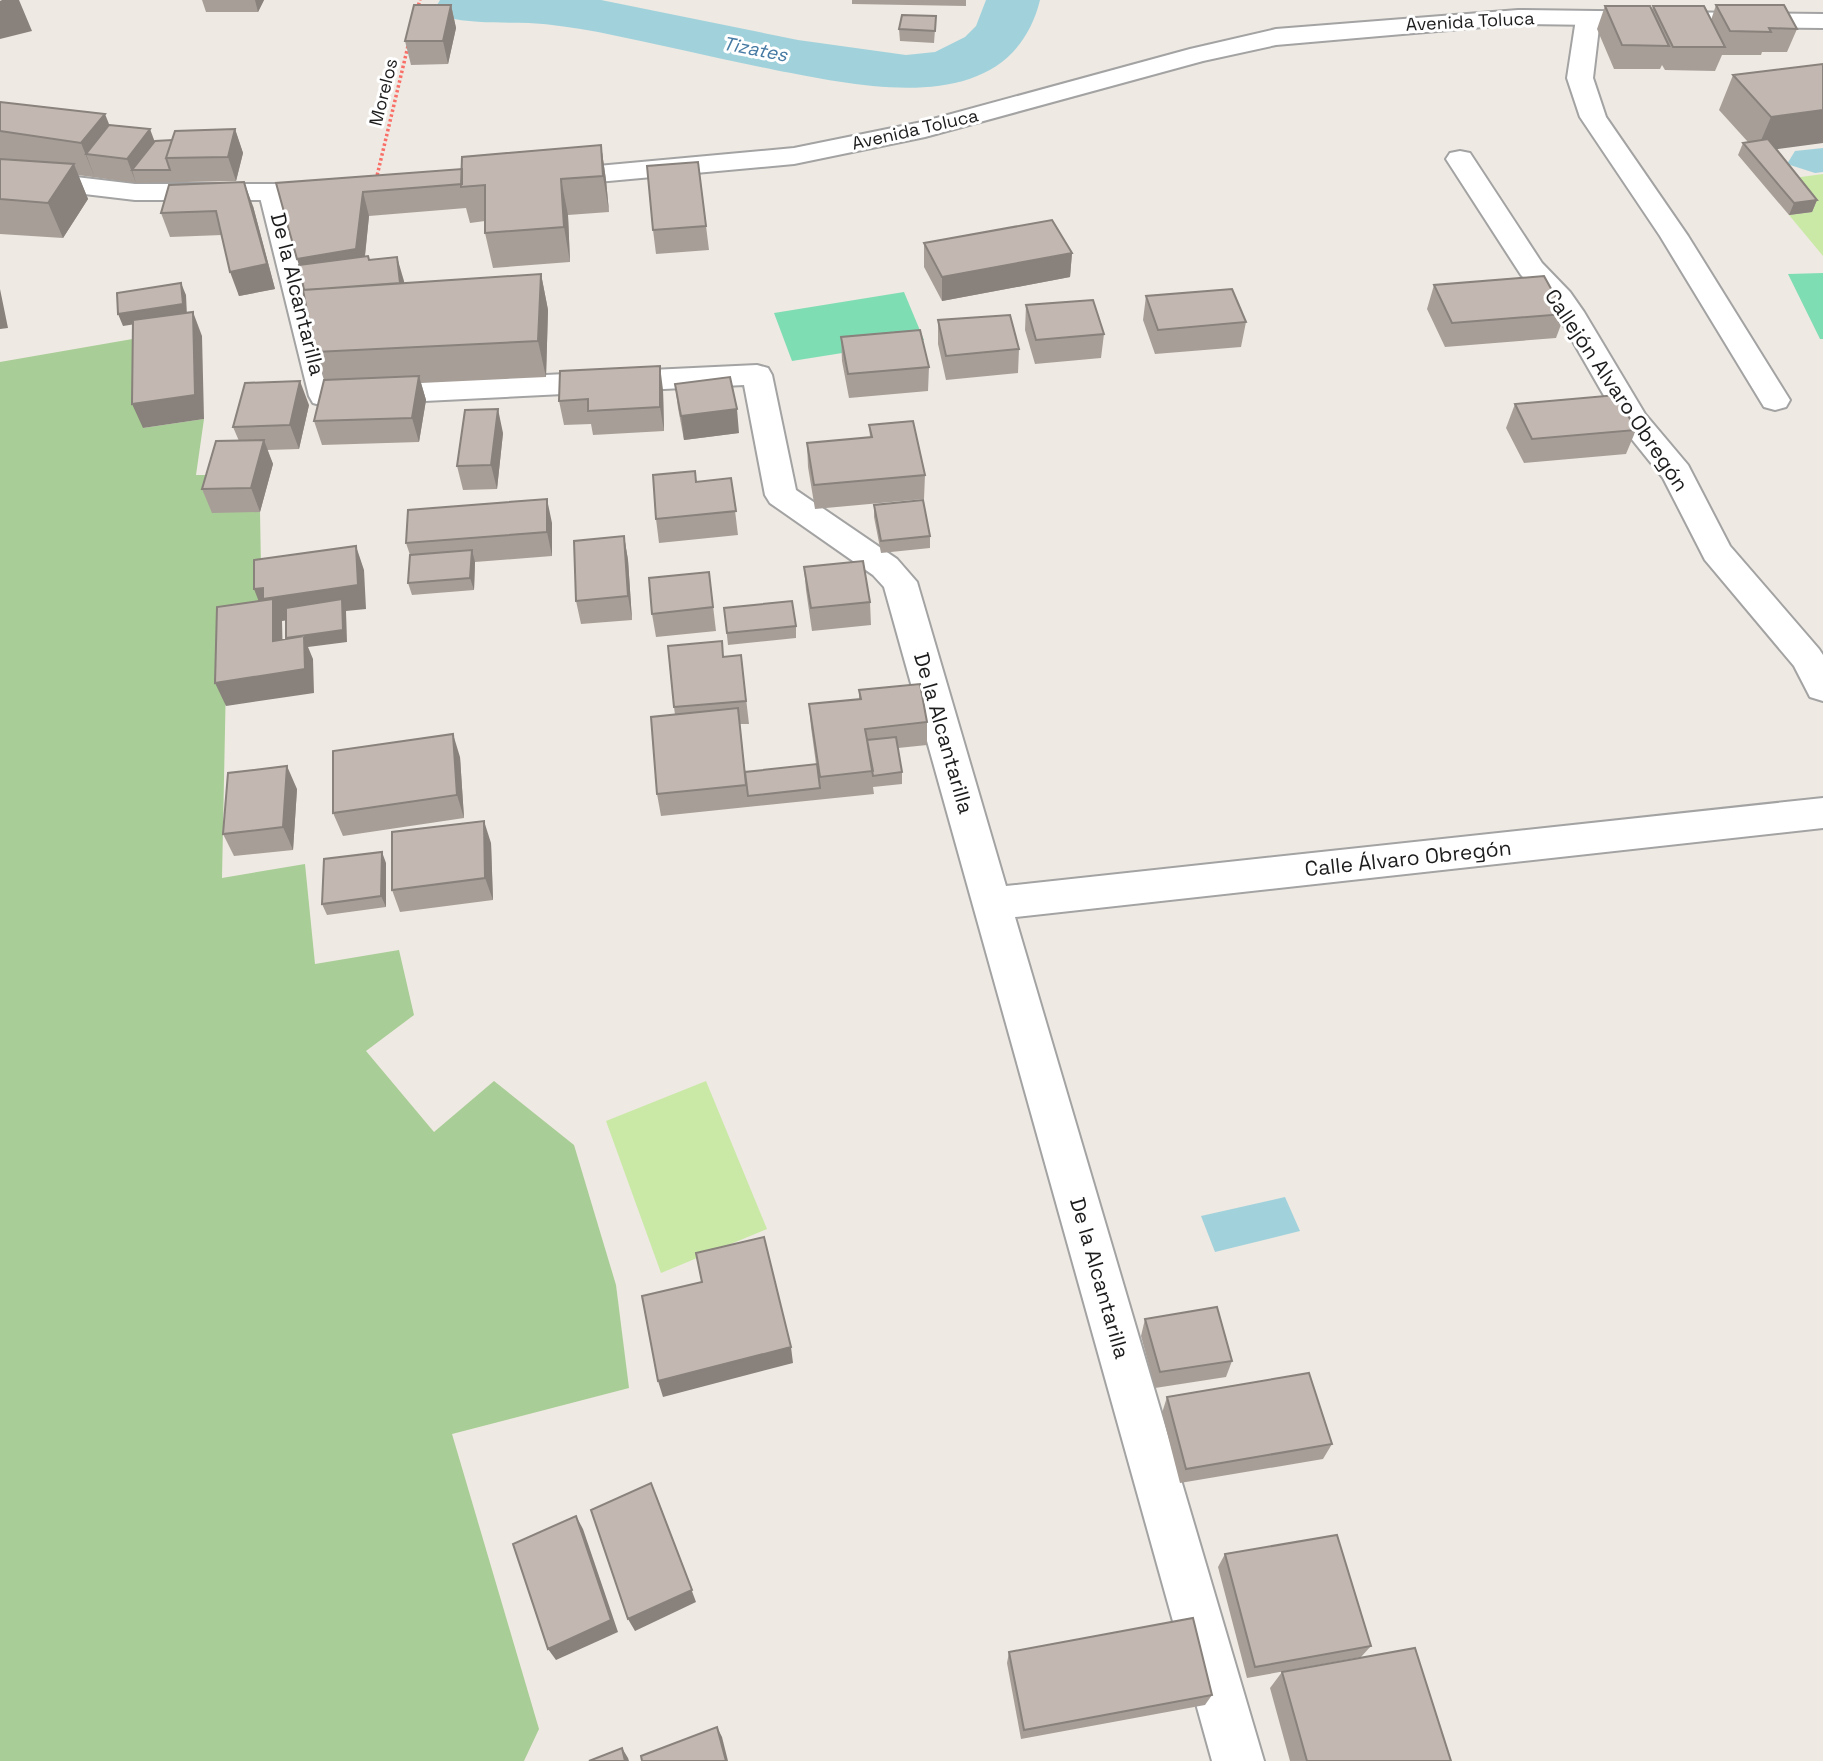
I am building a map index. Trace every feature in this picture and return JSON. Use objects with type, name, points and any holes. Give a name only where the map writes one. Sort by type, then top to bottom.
[{"type":"street","name":"Avenida Toluca","points":[[523,180],[794,156],[925,129],[1199,54],[1276,37],[1410,23],[1505,18],[1823,21]]},
{"type":"street","points":[[1588,19],[1580,79],[1593,117],[1674,236],[1774,400]]},
{"type":"street","name":"Callejón Alvaro Obregón","points":[[1460,159],[1531,269],[1560,298],[1574,318],[1633,420],[1677,473],[1717,552],[1807,658],[1823,688]]},
{"type":"street","points":[[0,176],[135,191],[373,191]]},
{"type":"street","name":"De la Alcantarilla","points":[[273,193],[324,396],[757,375],[781,495],[885,567],[900,582],[1238,1761]]},
{"type":"street","name":"Calle Álvaro Obregón","points":[[994,903],[1823,813]]},
{"type":"path","points":[[417,13],[420,0]]},
{"type":"path","name":"Morelos","points":[[373,191],[410,38]]},
{"type":"green space","points":[[1823,174],[1823,256],[1789,215],[1811,212],[1786,179]]},
{"type":"green space","points":[[1823,273],[1823,339],[1820,339],[1788,274]]},
{"type":"green space","points":[[904,292],[924,340],[792,361],[774,313]]},
{"type":"green space","points":[[144,337],[143,428],[204,419],[196,475],[223,475],[260,512],[262,626],[227,631],[222,878],[305,864],[315,964],[399,950],[414,1015],[366,1051],[434,1132],[494,1081],[574,1145],[616,1285],[629,1388],[452,1434],[539,1729],[524,1761],[0,1761],[0,362]]},
{"type":"green space","points":[[706,1081],[767,1229],[661,1273],[606,1121]]},
{"type":"water","points":[[1823,148],[1823,172],[1815,173],[1787,164],[1795,151]]},
{"type":"water","points":[[1285,1197],[1300,1231],[1215,1252],[1201,1216]]},
{"type":"building","points":[[414,5],[451,5],[443,41],[405,41]]},
{"type":"building","points":[[1716,5],[1784,5],[1797,29],[1769,28],[1771,32],[1730,31]]},
{"type":"building","points":[[1605,6],[1650,6],[1669,46],[1622,45]]},
{"type":"building","points":[[1653,6],[1704,6],[1725,47],[1673,47]]},
{"type":"building","points":[[902,15],[936,16],[935,31],[899,29]]},
{"type":"building","points":[[1823,64],[1823,110],[1771,117],[1733,75]]},
{"type":"building","points":[[0,102],[105,114],[81,143],[0,131]]},
{"type":"building","points":[[109,125],[150,129],[127,159],[86,154]]},
{"type":"building","points":[[235,129],[228,157],[166,158],[175,131]]},
{"type":"building","points":[[1768,139],[1817,200],[1794,203],[1743,143]]},
{"type":"building","points":[[172,140],[166,158],[170,170],[132,170],[155,141]]},
{"type":"building","points":[[601,145],[603,176],[561,179],[564,227],[485,233],[485,185],[461,187],[462,157]]},
{"type":"building","points":[[0,159],[74,164],[48,203],[0,199]]},
{"type":"building","points":[[698,162],[706,226],[653,230],[647,166]]},
{"type":"building","points":[[462,169],[462,184],[363,192],[356,249],[297,259],[276,183]]},
{"type":"building","points":[[244,182],[267,264],[230,272],[216,211],[161,213],[169,185]]},
{"type":"building","points":[[1052,220],[1072,253],[942,277],[924,243]]},
{"type":"building","points":[[368,256],[369,260],[397,257],[400,283],[304,290],[299,265]]},
{"type":"building","points":[[541,274],[538,341],[315,352],[303,290]]},
{"type":"building","points":[[1544,276],[1565,314],[1452,323],[1434,285]]},
{"type":"building","points":[[181,283],[183,304],[118,314],[117,293]]},
{"type":"building","points":[[1232,289],[1246,322],[1158,330],[1146,296]]},
{"type":"building","points":[[1093,300],[1104,334],[1036,340],[1026,305]]},
{"type":"building","points":[[193,312],[195,395],[132,404],[133,320]]},
{"type":"building","points":[[1010,315],[1019,349],[946,356],[938,320]]},
{"type":"building","points":[[920,330],[929,367],[848,374],[841,337]]},
{"type":"building","points":[[660,366],[660,407],[588,411],[588,399],[559,401],[560,371]]},
{"type":"building","points":[[419,376],[412,418],[314,421],[324,380]]},
{"type":"building","points":[[730,377],[737,409],[681,416],[675,384]]},
{"type":"building","points":[[300,381],[290,425],[233,427],[245,383]]},
{"type":"building","points":[[1617,395],[1636,430],[1532,439],[1515,404]]},
{"type":"building","points":[[498,409],[491,465],[457,466],[465,410]]},
{"type":"building","points":[[913,421],[925,475],[814,485],[807,443],[872,437],[869,425]]},
{"type":"building","points":[[264,440],[251,488],[202,489],[216,441]]},
{"type":"building","points":[[695,471],[696,482],[731,478],[736,511],[656,519],[653,475]]},
{"type":"building","points":[[547,499],[547,532],[406,543],[408,510]]},
{"type":"building","points":[[923,500],[930,536],[881,541],[874,505]]},
{"type":"building","points":[[624,536],[628,596],[576,601],[574,541]]},
{"type":"building","points":[[356,546],[358,585],[263,599],[263,588],[254,589],[254,560]]},
{"type":"building","points":[[472,550],[470,578],[408,583],[410,555]]},
{"type":"building","points":[[863,561],[870,602],[811,608],[804,567]]},
{"type":"building","points":[[709,572],[713,607],[652,614],[649,578]]},
{"type":"building","points":[[273,599],[273,641],[304,636],[305,669],[215,683],[217,607]]},
{"type":"building","points":[[342,599],[343,630],[286,638],[286,608]]},
{"type":"building","points":[[792,601],[796,626],[727,633],[724,608]]},
{"type":"building","points":[[722,641],[723,657],[741,655],[746,701],[674,707],[668,646]]},
{"type":"building","points":[[920,684],[927,722],[865,729],[873,771],[820,777],[809,704],[861,699],[859,690]]},
{"type":"building","points":[[738,708],[746,785],[657,794],[651,717]]},
{"type":"building","points":[[453,734],[457,795],[333,813],[333,751]]},
{"type":"building","points":[[896,737],[902,772],[873,776],[867,740]]},
{"type":"building","points":[[817,764],[820,788],[748,796],[745,772]]},
{"type":"building","points":[[287,766],[283,827],[223,834],[228,773]]},
{"type":"building","points":[[484,821],[485,878],[392,890],[392,832]]},
{"type":"building","points":[[382,852],[381,896],[322,904],[324,859]]},
{"type":"building","points":[[764,1237],[791,1347],[658,1381],[642,1296],[702,1282],[696,1253]]},
{"type":"building","points":[[1217,1307],[1232,1361],[1160,1372],[1145,1319]]},
{"type":"building","points":[[1309,1373],[1332,1444],[1186,1469],[1167,1397]]},
{"type":"building","points":[[651,1483],[692,1590],[628,1619],[591,1510]]},
{"type":"building","points":[[576,1516],[611,1620],[548,1649],[513,1544]]},
{"type":"building","points":[[1337,1535],[1371,1646],[1255,1667],[1225,1554]]},
{"type":"building","points":[[1193,1618],[1212,1695],[1024,1730],[1009,1652]]},
{"type":"building","points":[[1415,1648],[1451,1761],[1307,1761],[1282,1672]]},
{"type":"building","points":[[717,1727],[726,1761],[642,1761],[641,1756]]},
{"type":"building","points":[[622,1748],[625,1761],[589,1761]]},
{"type":"waterway","name":"Tizates","points":[[464,5],[565,10],[798,57],[868,69],[919,72],[947,67],[985,49],[1003,29],[1013,0]]}]
